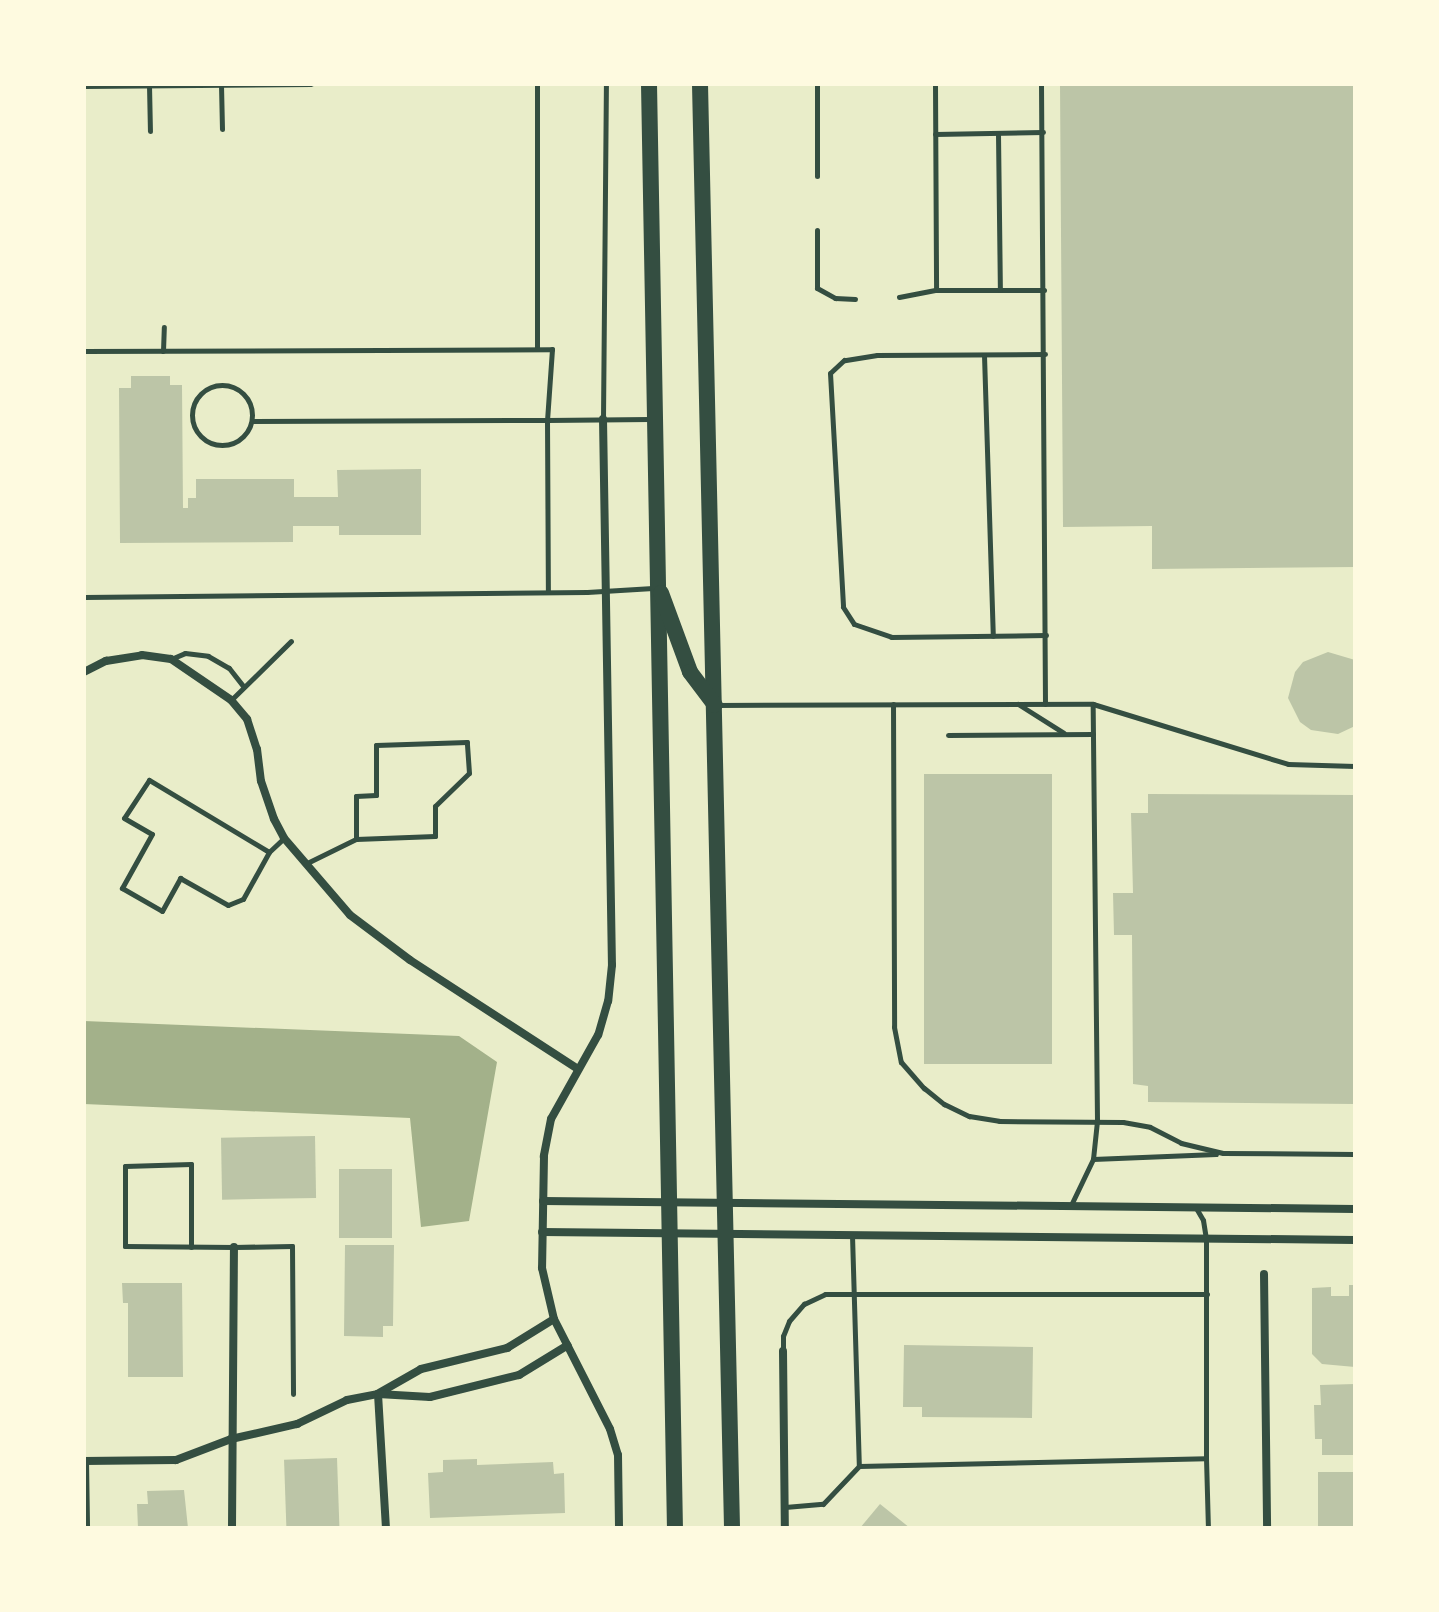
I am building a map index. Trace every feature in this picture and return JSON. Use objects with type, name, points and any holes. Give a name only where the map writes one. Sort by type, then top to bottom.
[{"type":"main road","points":[[649,84],[675,1528]]},
{"type":"main road","points":[[700,84],[728,1234],[732,1528]]},
{"type":"main road","points":[[658,588],[672,615],[690,672],[715,705]]},
{"type":"street","points":[[603,419],[612,965],[608,1001],[598,1035],[551,1119],[544,1156],[542,1268],[554,1319],[610,1429],[618,1455],[619,1528]]},
{"type":"street","points":[[84,672],[106,661],[142,655],[171,659],[231,700],[247,719],[257,749],[261,781],[284,838],[350,915],[410,960],[578,1069]]},
{"type":"street","points":[[543,1201],[1355,1209]]},
{"type":"street","points":[[542,1232],[1355,1240]]},
{"type":"street","points":[[232,1528],[234,1247]]},
{"type":"street","points":[[1264,1274],[1267,1528]]},
{"type":"street","points":[[378,1394],[421,1369],[507,1348],[554,1319]]},
{"type":"street","points":[[86,1528],[84,1461],[176,1460],[231,1439],[297,1424],[347,1400],[378,1394],[430,1397],[519,1375],[568,1345]]},
{"type":"street","points":[[783,1351],[785,1528]]},
{"type":"street","points":[[378,1394],[386,1528]]},
{"type":"lane","points":[[84,86],[311,84]]},
{"type":"lane","points":[[537,84],[537,349]]},
{"type":"lane","points":[[603,419],[606,84]]},
{"type":"lane","points":[[817,84],[817,176]]},
{"type":"lane","points":[[935,84],[936,290]]},
{"type":"lane","points":[[1041,84],[1045,704]]},
{"type":"lane","points":[[149,85],[150,131]]},
{"type":"lane","points":[[221,85],[222,129]]},
{"type":"lane","points":[[935,134],[1043,132]]},
{"type":"lane","points":[[998,134],[1000,290]]},
{"type":"lane","points":[[817,230],[817,288],[835,298],[855,299]]},
{"type":"lane","points":[[899,297],[936,290],[1044,290]]},
{"type":"lane","points":[[163,351],[164,327]]},
{"type":"lane","points":[[84,351],[552,349],[547,420],[548,592]]},
{"type":"lane","points":[[1045,354],[877,355],[844,360],[830,373],[843,607],[854,624],[891,637],[1046,635]]},
{"type":"lane","points":[[984,355],[993,636]]},
{"type":"lane","points":[[230,386],[250,403],[252,421],[248,431],[233,444],[212,444],[196,431],[192,411],[202,393],[211,387],[230,386]]},
{"type":"lane","points":[[252,421],[655,419]]},
{"type":"lane","points":[[84,597],[658,588]]},
{"type":"lane","points":[[231,700],[291,641]]},
{"type":"lane","points":[[171,659],[185,653],[208,656],[229,668],[244,687]]},
{"type":"lane","points":[[893,704],[894,1027],[901,1062],[944,1104],[969,1116],[999,1121],[1097,1120],[1150,1127],[1181,1143],[1223,1153]]},
{"type":"lane","points":[[1017,704],[1066,734]]},
{"type":"lane","points":[[715,705],[1093,704],[1288,764],[1355,766]]},
{"type":"lane","points":[[1070,1206],[1093,1159],[1097,1120],[1093,704]]},
{"type":"lane","points":[[948,735],[1093,734]]},
{"type":"lane","points":[[307,863],[356,839],[435,836],[435,806],[469,773],[467,742],[376,745],[376,795],[356,796],[356,839]]},
{"type":"lane","points":[[269,852],[149,780],[124,818],[152,834],[122,888],[162,911],[180,878],[228,905],[243,899],[269,852],[284,838]]},
{"type":"lane","points":[[1093,1159],[1185,1158],[1223,1153],[1355,1154]]},
{"type":"lane","points":[[191,1247],[191,1164],[125,1166],[125,1246],[191,1247],[292,1246],[293,1394]]},
{"type":"lane","points":[[1196,1208],[1203,1220],[1206,1239],[1208,1528]]},
{"type":"lane","points":[[785,1507],[823,1504],[859,1466],[857,1304],[852,1295],[852,1235]]},
{"type":"lane","points":[[783,1351],[783,1336],[789,1321],[804,1304],[825,1294],[1207,1294]]},
{"type":"lane","points":[[859,1466],[1206,1458]]},
{"type":"shaded area","points":[[84,1021],[459,1036],[497,1062],[469,1221],[421,1227],[410,1118],[84,1104]]},
{"type":"building","points":[[1060,84],[1355,84],[1355,567],[1152,569],[1152,526],[1063,527]]},
{"type":"building","points":[[131,376],[170,376],[170,385],[182,385],[183,508],[188,508],[188,498],[196,498],[196,479],[294,479],[294,497],[338,497],[337,470],[421,469],[421,535],[339,535],[339,526],[293,526],[293,542],[120,543],[119,388],[131,388]]},
{"type":"building","points":[[1328,652],[1355,660],[1355,726],[1338,734],[1311,730],[1300,722],[1288,698],[1295,672],[1303,662]]},
{"type":"building","points":[[924,774],[1052,774],[1052,1064],[924,1064]]},
{"type":"building","points":[[1148,794],[1355,795],[1355,1104],[1148,1102],[1148,1086],[1133,1084],[1132,935],[1114,935],[1113,893],[1133,893],[1131,813],[1148,813]]},
{"type":"building","points":[[315,1136],[316,1198],[222,1200],[221,1138]]},
{"type":"building","points":[[339,1169],[392,1169],[392,1238],[339,1238]]},
{"type":"building","points":[[345,1245],[394,1245],[393,1326],[383,1326],[383,1337],[344,1336]]},
{"type":"building","points":[[122,1283],[182,1283],[183,1377],[128,1377],[128,1303],[123,1303]]},
{"type":"building","points":[[1349,1285],[1355,1285],[1355,1367],[1322,1364],[1312,1354],[1312,1288],[1331,1287],[1331,1296],[1349,1296]]},
{"type":"building","points":[[904,1345],[1033,1347],[1032,1418],[922,1417],[922,1407],[903,1407]]},
{"type":"building","points":[[1355,1384],[1355,1455],[1322,1455],[1322,1439],[1315,1439],[1314,1405],[1321,1405],[1320,1385]]},
{"type":"building","points":[[337,1458],[339,1528],[286,1528],[284,1460]]},
{"type":"building","points":[[477,1459],[477,1465],[553,1462],[554,1474],[564,1473],[565,1513],[430,1518],[428,1473],[443,1472],[443,1460]]},
{"type":"building","points":[[1318,1472],[1355,1472],[1355,1528],[1318,1528]]},
{"type":"building","points":[[184,1490],[188,1528],[138,1528],[137,1504],[148,1504],[147,1491]]},
{"type":"building","points":[[880,1504],[910,1528],[860,1528]]}]
